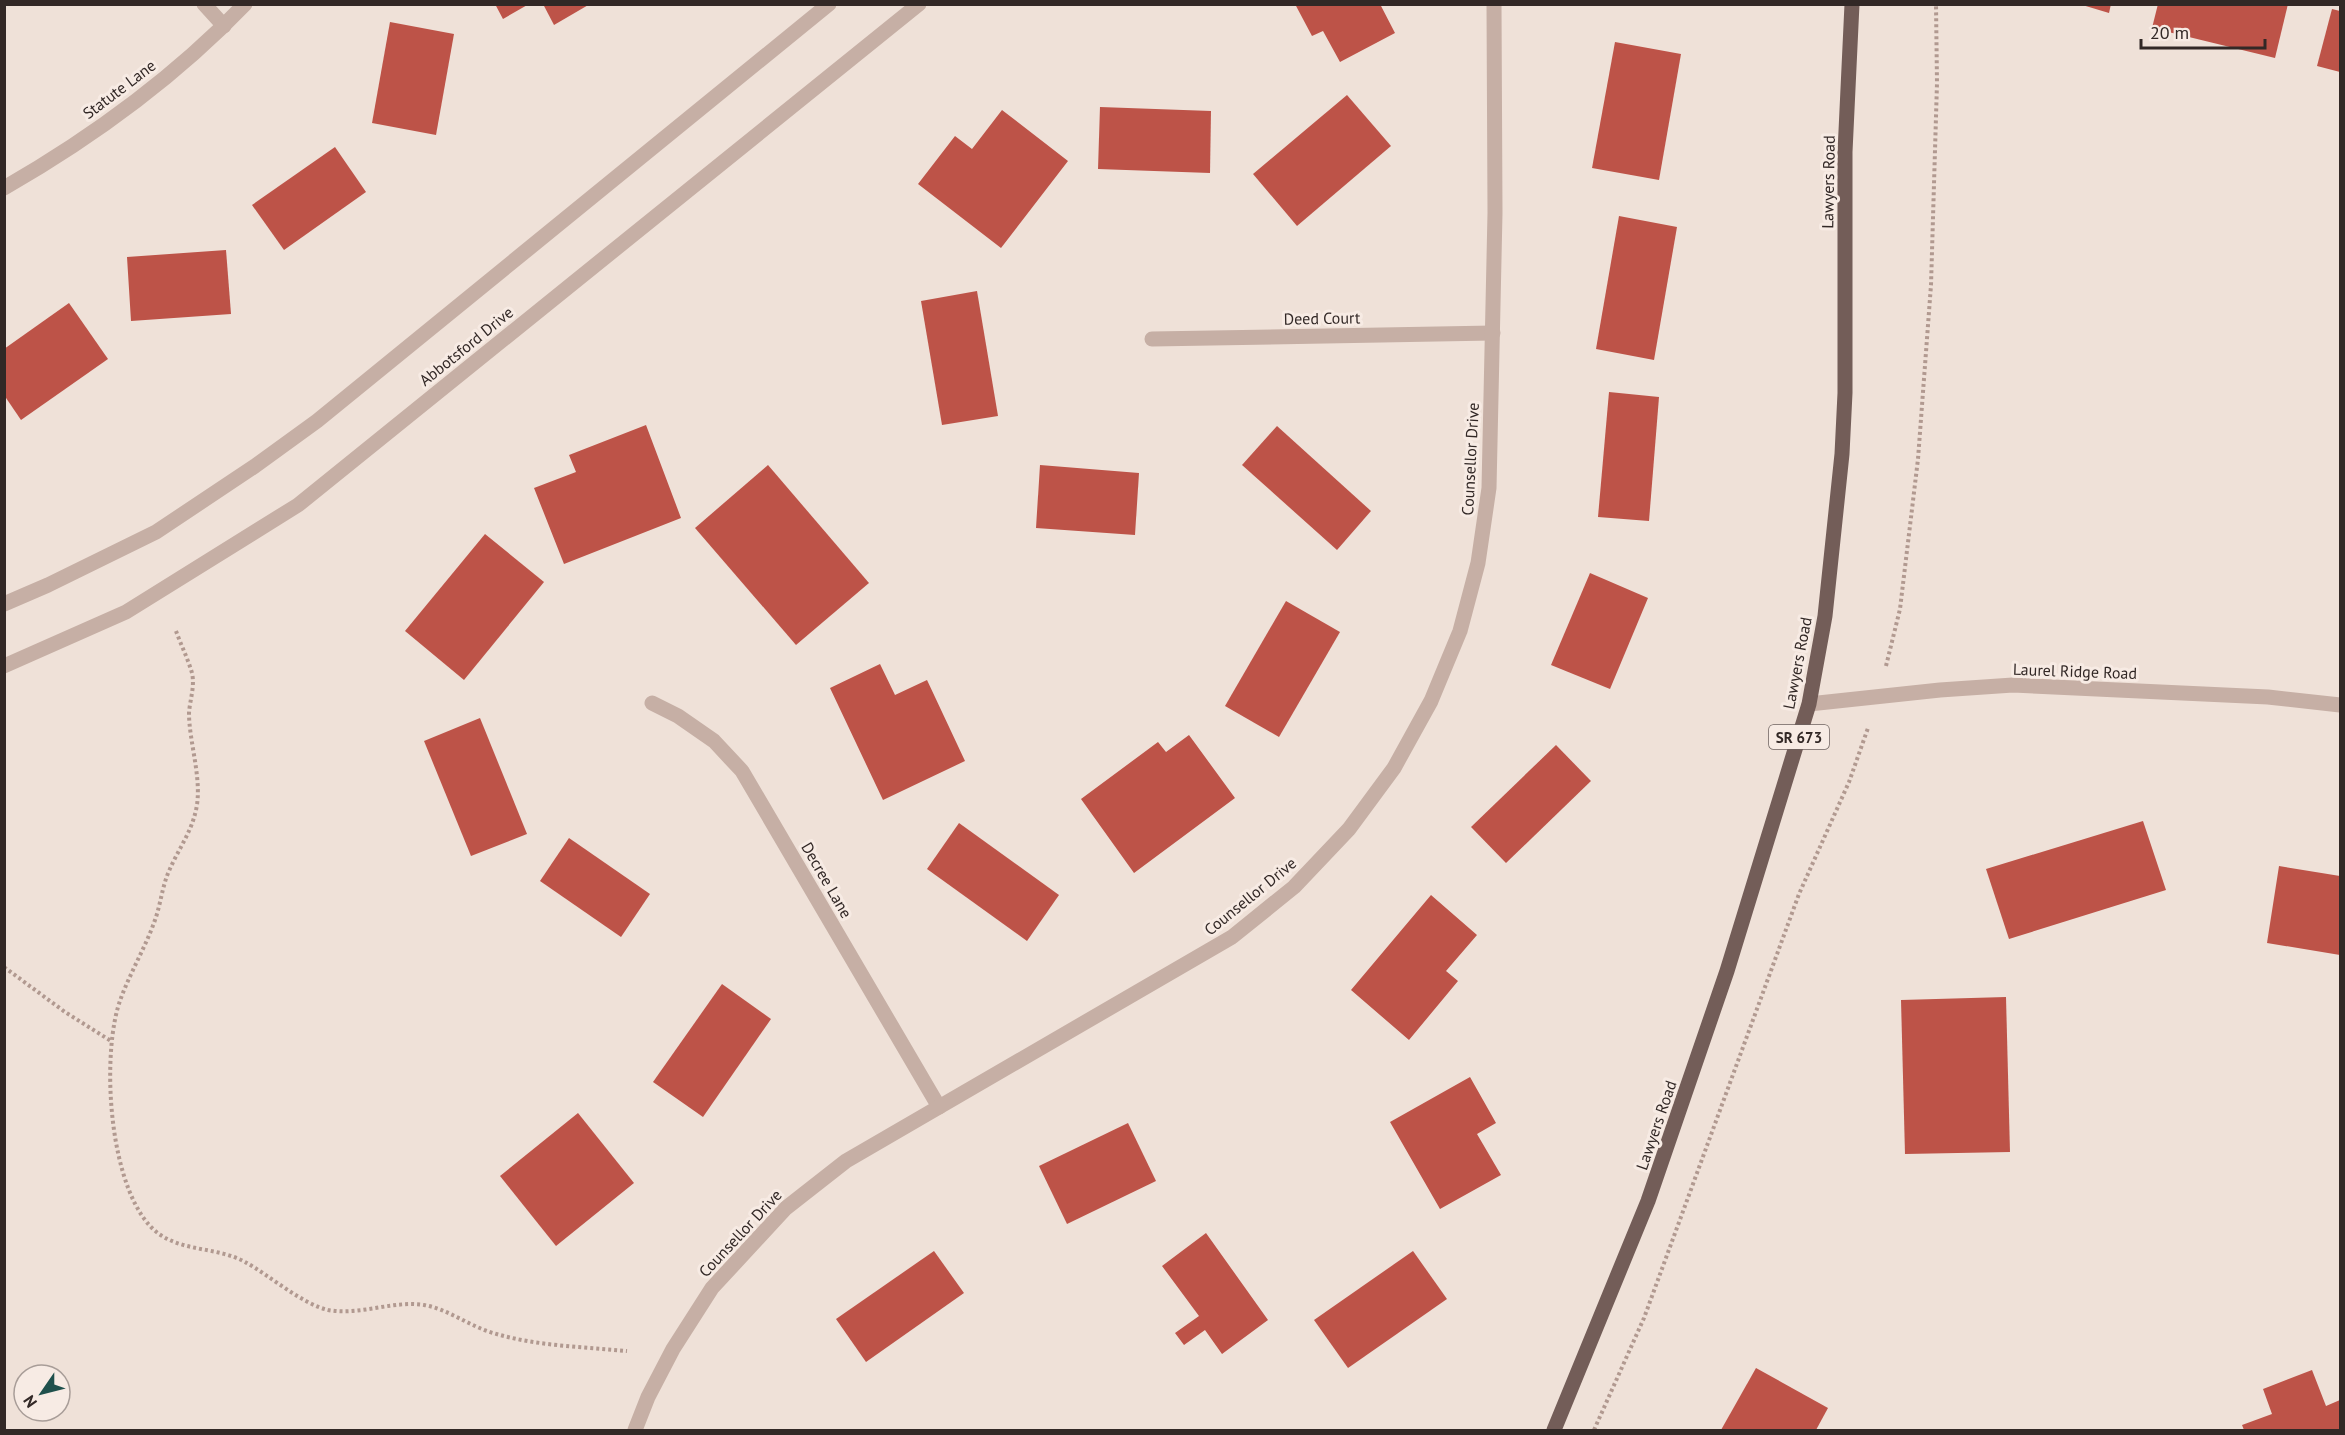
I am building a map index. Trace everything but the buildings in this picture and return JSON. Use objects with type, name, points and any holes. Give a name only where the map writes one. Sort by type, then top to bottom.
[{"type":"main road","name":"Lawyers Road","points":[[1554,1431],[1648,1201],[1727,971],[1809,704],[1825,616],[1842,454],[1845,381],[1845,152],[1852,4]]},
{"type":"street","points":[[204,4],[224,26]]},
{"type":"street","name":"Statute Lane","points":[[4,188],[54,159],[146,93],[224,26],[245,4]]},
{"type":"street","points":[[4,604],[156,532],[317,422],[829,4]]},
{"type":"street","name":"Abbotsford Drive","points":[[4,666],[126,612],[298,505],[919,4]]},
{"type":"street","name":"Counsellor Drive","points":[[635,1431],[648,1398],[678,1340],[712,1288],[786,1208],[846,1161],[1232,937],[1294,887],[1349,829],[1394,768],[1431,701],[1460,630],[1478,563],[1490,488],[1494,4]]},
{"type":"street","name":"Deed Court","points":[[1152,339],[1493,333]]},
{"type":"street","name":"Laurel Ridge Road","points":[[1809,704],[2013,685],[2268,697],[2340,705]]},
{"type":"street","name":"Decree Lane","points":[[651,703],[678,716],[714,741],[742,771],[939,1107]]},
{"type":"path","points":[[176,631],[192,674],[193,690],[189,717],[195,759],[196,812],[168,873],[156,916],[120,998],[111,1041],[111,1110],[118,1150],[135,1204],[158,1233],[168,1239],[243,1261],[288,1290],[327,1310],[350,1311],[422,1305],[447,1312],[472,1326],[512,1338],[627,1351]]},
{"type":"path","points":[[4,968],[65,1012],[111,1041]]}]
